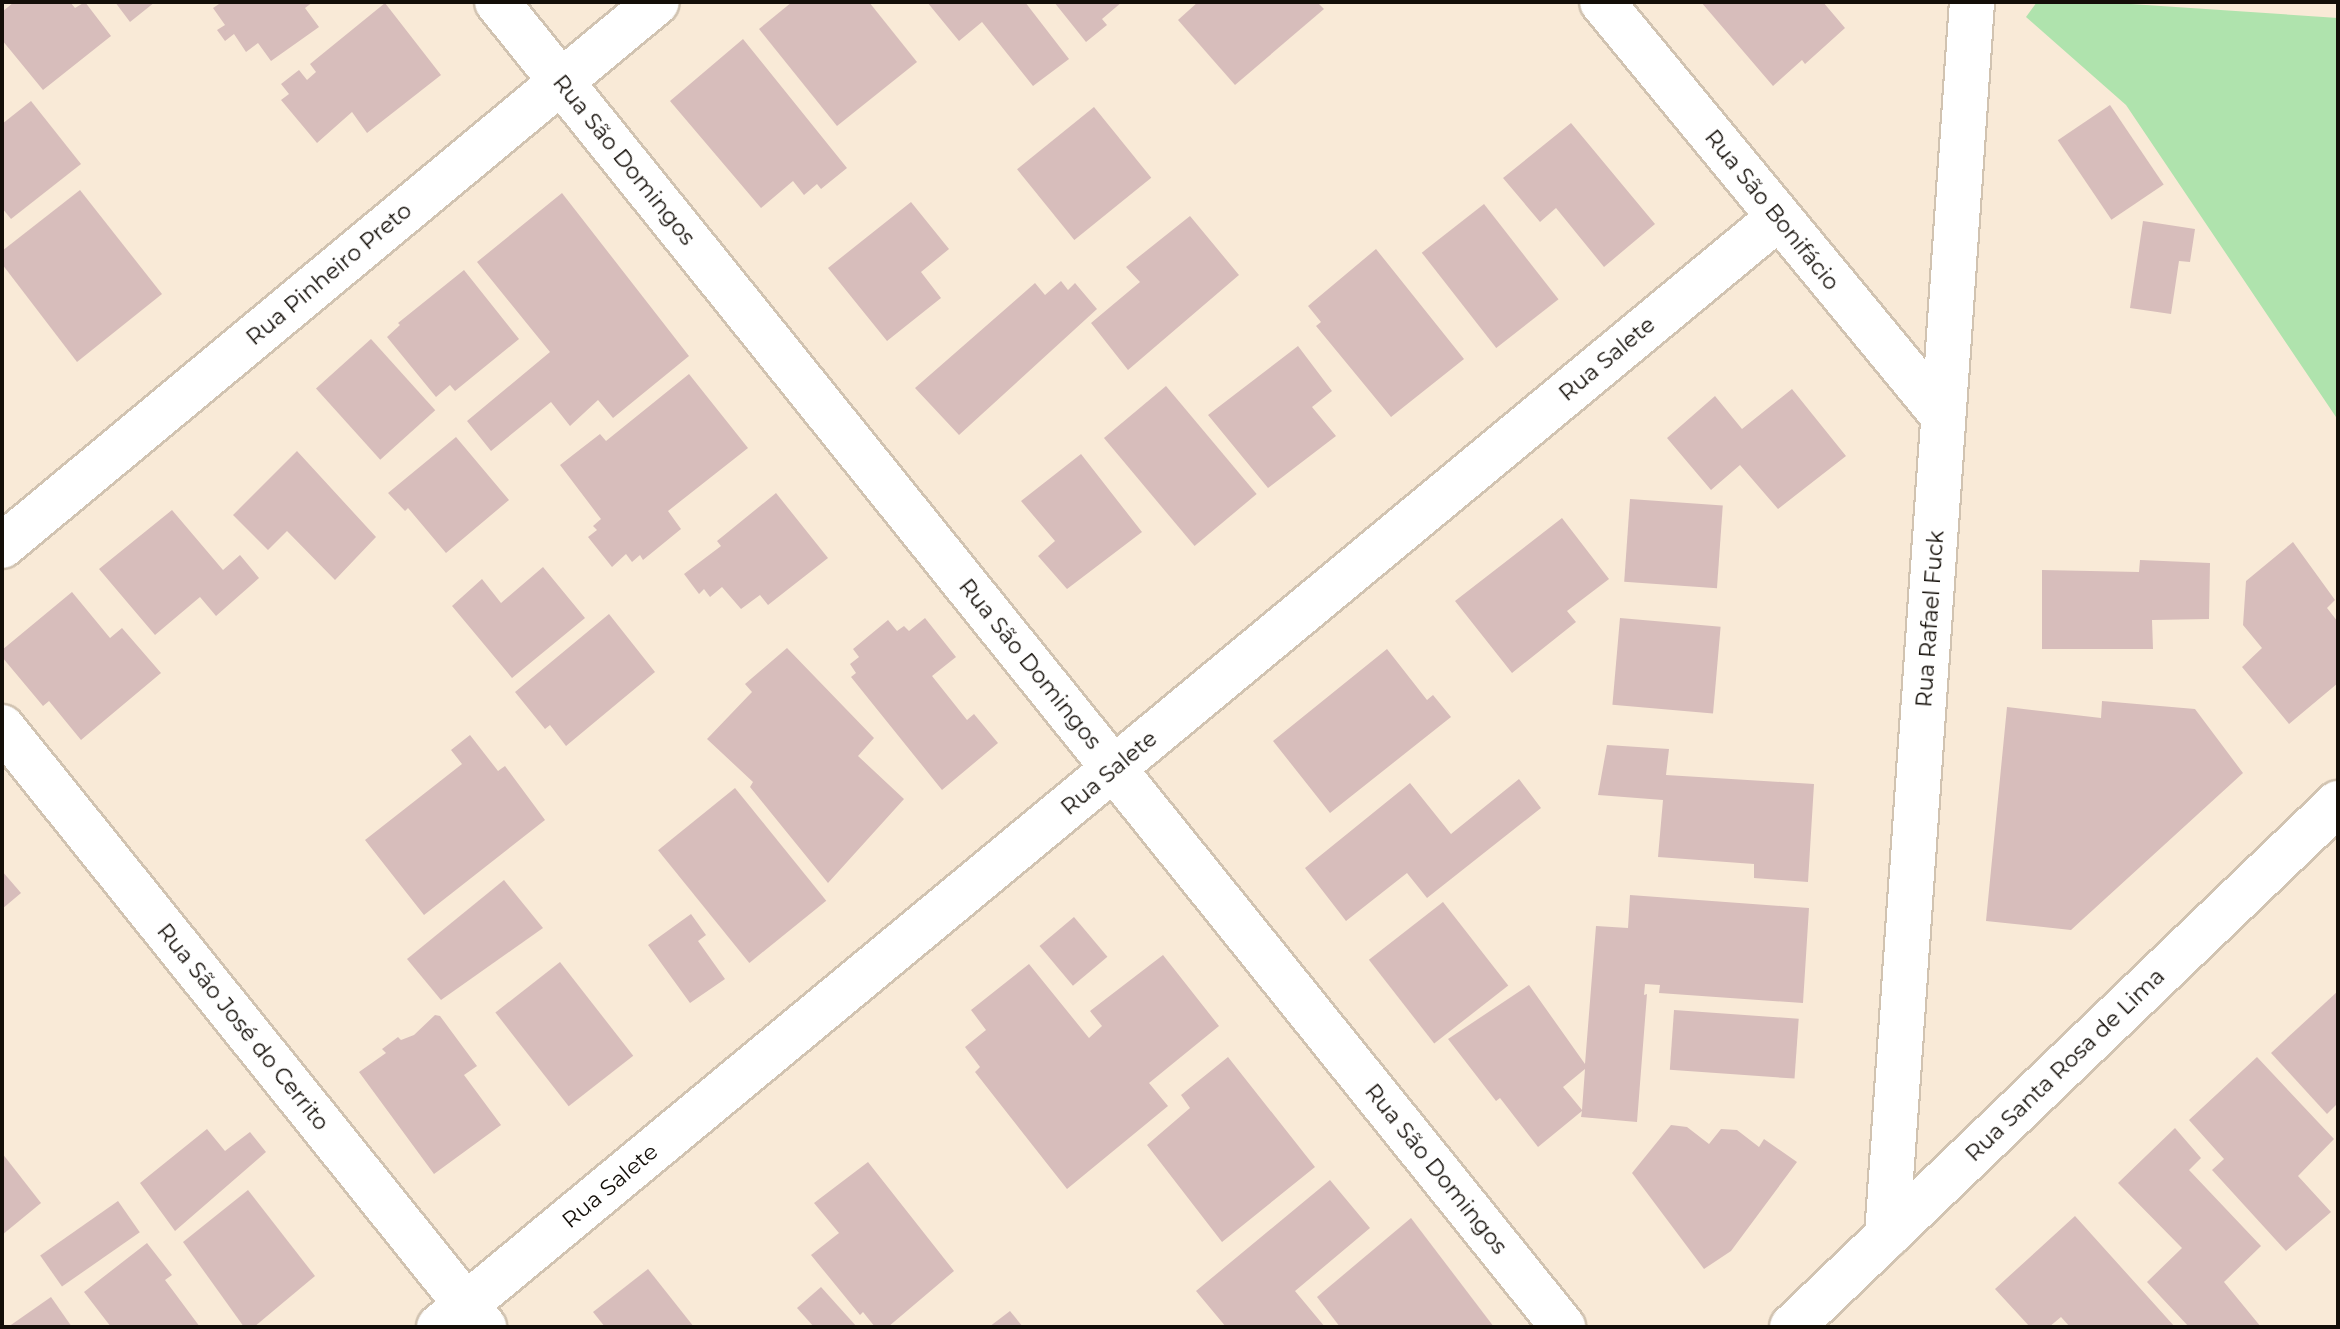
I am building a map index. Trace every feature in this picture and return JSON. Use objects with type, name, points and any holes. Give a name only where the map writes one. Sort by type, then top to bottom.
[{"type":"street","name":"Rua São Domingos","points":[[497,2],[1563,1327]]},
{"type":"street","name":"Rua Pinheiro Preto","points":[[2,546],[657,2]]},
{"type":"street","name":"Rua São Bonifácio","points":[[1602,2],[1943,416]]},
{"type":"street","name":"Rua Rafael Fuck","points":[[1887,1236],[1972,2]]},
{"type":"street","name":"Rua Salete","points":[[463,1320],[1114,768],[1778,218]]},
{"type":"street","name":"Rua São José do Cerrito","points":[[2,727],[463,1320]]},
{"type":"street","name":"Rua Santa Rosa de Lima","points":[[1792,1327],[2338,803]]},
{"type":"green space","points":[[2037,2],[2101,2],[2338,18],[2338,420],[2126,105],[2026,17]]},
{"type":"building","points":[[14,2],[70,2],[75,8],[85,2],[111,36],[43,90],[2,40],[2,12]]},
{"type":"building","points":[[115,2],[155,2],[130,22]]},
{"type":"building","points":[[222,2],[313,2],[305,8],[319,27],[271,61],[258,43],[246,52],[234,34],[225,41],[217,30],[225,25],[213,8]]},
{"type":"building","points":[[792,2],[869,2],[917,62],[837,126],[759,29]]},
{"type":"building","points":[[927,2],[1025,2],[1069,59],[1033,86],[982,22],[959,41]]},
{"type":"building","points":[[1054,2],[1122,2],[1102,19],[1107,25],[1086,42]]},
{"type":"building","points":[[1198,2],[1317,2],[1324,9],[1235,85],[1178,20]]},
{"type":"building","points":[[1701,2],[1823,2],[1845,28],[1805,64],[1802,60],[1773,86]]},
{"type":"building","points":[[385,3],[441,75],[367,133],[352,112],[317,143],[281,100],[289,94],[281,84],[299,70],[307,80],[316,72],[310,64]]},
{"type":"building","points":[[743,39],[847,168],[821,189],[817,184],[804,195],[793,181],[761,208],[670,101]]},
{"type":"building","points":[[31,101],[81,164],[11,219],[2,208],[2,124]]},
{"type":"building","points":[[2110,105],[2164,185],[2111,220],[2058,140]]},
{"type":"building","points":[[1094,107],[1151,178],[1074,240],[1017,169]]},
{"type":"building","points":[[1571,123],[1655,224],[1604,267],[1556,208],[1540,222],[1503,178]]},
{"type":"building","points":[[80,190],[162,294],[77,362],[2,264],[2,251]]},
{"type":"building","points":[[562,193],[689,356],[613,418],[598,400],[570,426],[551,402],[491,451],[467,421],[550,352],[477,262]]},
{"type":"building","points":[[911,202],[949,249],[921,272],[941,298],[887,341],[828,268]]},
{"type":"building","points":[[1484,204],[1558,299],[1496,348],[1422,253]]},
{"type":"building","points":[[1190,216],[1239,275],[1128,370],[1091,323],[1140,282],[1126,267]]},
{"type":"building","points":[[2143,221],[2195,229],[2190,262],[2179,261],[2171,314],[2130,308]]},
{"type":"building","points":[[1376,249],[1464,359],[1391,417],[1316,326],[1321,322],[1308,306]]},
{"type":"building","points":[[464,270],[519,339],[455,391],[450,385],[436,397],[387,337],[400,325],[398,323]]},
{"type":"building","points":[[1061,281],[1068,290],[1075,283],[1097,309],[959,435],[915,388],[1035,283],[1045,295]]},
{"type":"building","points":[[371,339],[435,410],[380,460],[316,389]]},
{"type":"building","points":[[1298,346],[1332,391],[1312,407],[1336,436],[1268,488],[1208,415]]},
{"type":"building","points":[[689,374],[748,448],[668,511],[681,529],[643,560],[640,555],[632,562],[626,554],[612,567],[588,537],[597,530],[593,526],[601,519],[560,465],[600,434],[606,441]]},
{"type":"building","points":[[1166,386],[1257,494],[1195,546],[1104,438]]},
{"type":"building","points":[[1792,389],[1846,456],[1778,509],[1740,465],[1711,490],[1667,438],[1715,396],[1742,429]]},
{"type":"building","points":[[456,437],[509,500],[446,553],[408,508],[405,511],[388,493]]},
{"type":"building","points":[[297,451],[376,537],[335,580],[287,531],[268,550],[233,515]]},
{"type":"building","points":[[1081,454],[1142,532],[1067,589],[1038,556],[1055,541],[1021,501]]},
{"type":"building","points":[[776,493],[828,558],[768,605],[760,595],[741,609],[722,587],[710,597],[704,589],[699,594],[684,574],[721,546],[717,541]]},
{"type":"building","points":[[1630,499],[1723,505],[1717,588],[1624,582]]},
{"type":"building","points":[[172,510],[223,570],[240,555],[259,578],[216,616],[200,597],[155,635],[99,569]]},
{"type":"building","points":[[1562,518],[1609,579],[1567,611],[1576,622],[1512,673],[1455,601]]},
{"type":"building","points":[[2293,542],[2335,600],[2327,608],[2338,622],[2338,683],[2289,724],[2242,667],[2262,648],[2243,625],[2246,581]]},
{"type":"building","points":[[2140,560],[2210,563],[2209,619],[2152,620],[2153,649],[2042,649],[2042,570],[2139,572]]},
{"type":"building","points":[[543,567],[585,618],[512,678],[452,606],[482,579],[501,603]]},
{"type":"building","points":[[72,592],[110,638],[122,628],[161,673],[81,740],[49,701],[43,706],[2,657],[2,650]]},
{"type":"building","points":[[609,614],[655,672],[566,746],[550,725],[545,729],[515,692]]},
{"type":"building","points":[[925,618],[956,657],[932,676],[967,720],[974,714],[998,743],[942,790],[851,677],[856,673],[850,664],[859,657],[853,649],[888,620],[897,631],[904,626],[909,631]]},
{"type":"building","points":[[1620,618],[1721,627],[1713,713],[1612,705]]},
{"type":"building","points":[[787,648],[874,738],[858,756],[904,799],[828,883],[750,787],[753,782],[707,739],[752,692],[745,684]]},
{"type":"building","points":[[1387,649],[1427,700],[1433,695],[1451,717],[1330,813],[1273,741]]},
{"type":"building","points":[[2102,701],[2195,709],[2243,773],[2071,930],[1986,921],[2007,707],[2101,718]]},
{"type":"building","points":[[470,735],[498,771],[505,766],[545,820],[424,915],[365,840],[462,764],[451,750]]},
{"type":"building","points":[[1607,745],[1669,749],[1666,775],[1814,784],[1808,882],[1754,878],[1754,864],[1658,857],[1663,800],[1598,795]]},
{"type":"building","points":[[1519,779],[1541,808],[1427,898],[1407,873],[1346,921],[1305,868],[1410,783],[1451,834]]},
{"type":"building","points":[[735,788],[826,901],[749,963],[658,850]]},
{"type":"building","points":[[2,871],[21,893],[2,909]]},
{"type":"building","points":[[504,880],[543,928],[441,1000],[407,959]]},
{"type":"building","points":[[1630,895],[1809,908],[1803,1003],[1659,993],[1660,985],[1645,984],[1644,995],[1647,994],[1637,1122],[1581,1117],[1582,1111],[1538,1147],[1500,1098],[1496,1101],[1448,1039],[1529,985],[1585,1064],[1596,926],[1628,928]],"holes":[[[1585,1069],[1582,1110],[1563,1087]]]},
{"type":"building","points":[[1443,902],[1508,986],[1434,1043],[1369,960]]},
{"type":"building","points":[[691,914],[706,935],[698,941],[725,979],[690,1003],[648,945]]},
{"type":"building","points":[[1074,917],[1107,957],[1073,986],[1040,946]]},
{"type":"building","points":[[1163,955],[1219,1026],[1149,1083],[1168,1106],[1067,1189],[975,1072],[980,1067],[965,1047],[986,1030],[971,1010],[1029,964],[1089,1038],[1102,1026],[1090,1011]]},
{"type":"building","points":[[560,962],[633,1056],[569,1106],[495,1012]]},
{"type":"building","points":[[2338,991],[2338,1103],[2327,1114],[2271,1053]]},
{"type":"building","points":[[1674,1010],[1799,1019],[1795,1079],[1670,1070]]},
{"type":"building","points":[[435,1015],[440,1016],[477,1066],[464,1075],[501,1125],[434,1174],[359,1072],[386,1053],[382,1049],[398,1037],[401,1040],[414,1035]]},
{"type":"building","points":[[1228,1057],[1315,1167],[1222,1242],[1147,1145],[1190,1108],[1181,1095]]},
{"type":"building","points":[[2257,1057],[2334,1139],[2298,1176],[2331,1212],[2286,1251],[2212,1170],[2224,1159],[2189,1120]]},
{"type":"building","points":[[1671,1125],[1687,1127],[1709,1144],[1721,1129],[1737,1130],[1759,1147],[1764,1139],[1797,1162],[1731,1251],[1704,1269],[1632,1173]]},
{"type":"building","points":[[2175,1128],[2201,1158],[2189,1170],[2261,1246],[2224,1282],[2261,1327],[2189,1327],[2147,1282],[2182,1248],[2118,1183]]},
{"type":"building","points":[[207,1129],[225,1151],[250,1132],[266,1152],[175,1231],[140,1183]]},
{"type":"building","points":[[2,1153],[41,1203],[2,1235]]},
{"type":"building","points":[[868,1162],[954,1271],[888,1327],[875,1327],[863,1312],[860,1315],[811,1255],[839,1233],[814,1203]]},
{"type":"building","points":[[1330,1180],[1370,1228],[1295,1291],[1325,1327],[1226,1327],[1196,1291]]},
{"type":"building","points":[[248,1190],[315,1276],[254,1327],[244,1327],[183,1242]]},
{"type":"building","points":[[118,1201],[140,1232],[62,1287],[40,1255]]},
{"type":"building","points":[[2075,1216],[2175,1327],[2070,1327],[2061,1317],[2049,1327],[2030,1327],[1995,1289]]},
{"type":"building","points":[[1411,1218],[1494,1327],[1340,1327],[1317,1297]]},
{"type":"building","points":[[147,1243],[172,1275],[165,1280],[200,1327],[111,1327],[84,1292]]},
{"type":"building","points":[[648,1269],[694,1327],[605,1327],[593,1312]]},
{"type":"building","points":[[821,1287],[857,1327],[814,1327],[797,1308]]},
{"type":"building","points":[[51,1297],[72,1327],[8,1327]]},
{"type":"building","points":[[1010,1311],[1023,1327],[989,1327]]}]
